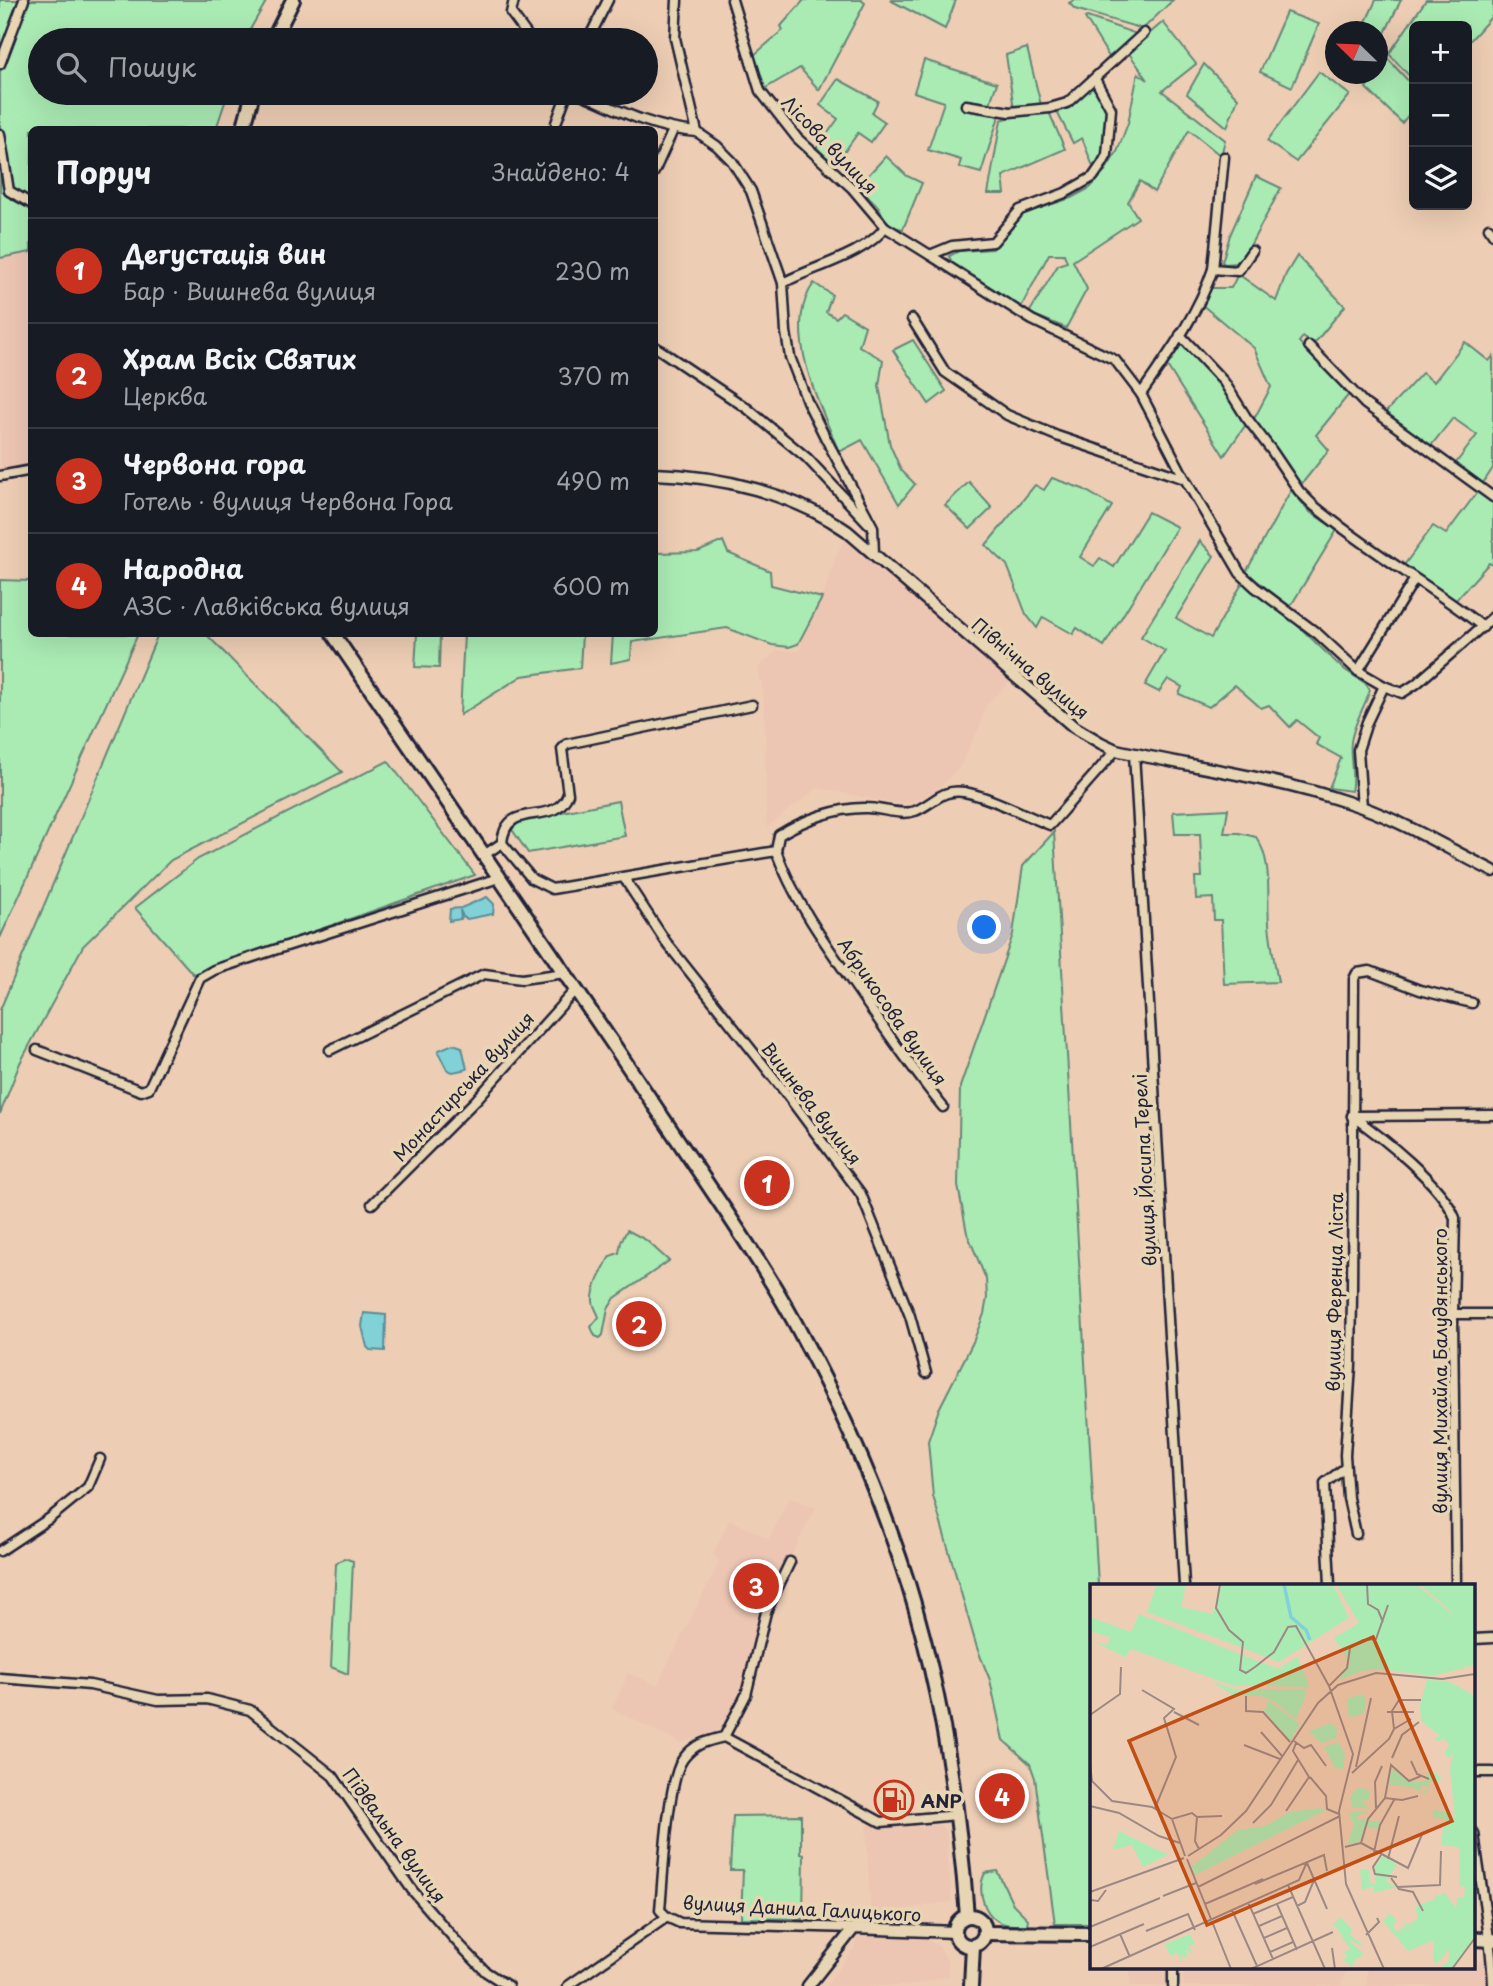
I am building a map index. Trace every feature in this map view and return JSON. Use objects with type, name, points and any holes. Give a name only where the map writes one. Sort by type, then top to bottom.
[{"type":"main road","points":[[279,28],[293,0]]},
{"type":"main road","points":[[244,126],[250,105]]},
{"type":"main road","points":[[335,637],[756,1258],[797,1326],[829,1388],[899,1557],[921,1625],[938,1697],[957,1815],[967,1916]]},
{"type":"main road","points":[[967,1916],[973,1916],[983,1922],[983,1939],[973,1946],[961,1943],[955,1932],[957,1925],[967,1916]]},
{"type":"main road","points":[[985,1933],[1090,1934]]},
{"type":"main road","points":[[971,1980],[973,1946]]},
{"type":"street","points":[[0,64],[24,0]]},
{"type":"street","points":[[514,0],[511,13],[522,28]]},
{"type":"street","points":[[594,28],[608,0]]},
{"type":"street","points":[[677,0],[675,38],[697,132]]},
{"type":"street","name":"Лісова вулиця","points":[[732,0],[760,91],[797,138],[852,188],[885,227],[1032,320],[1115,360],[1141,394],[1185,479],[1240,573],[1318,634],[1358,671],[1384,685]]},
{"type":"street","points":[[967,105],[1010,112],[1049,108],[1067,103],[1144,33]]},
{"type":"street","points":[[930,255],[951,246],[993,242],[1020,210],[1065,193],[1093,177],[1107,155],[1111,110],[1095,79]]},
{"type":"street","points":[[556,123],[563,105]]},
{"type":"street","points":[[606,105],[673,130],[697,132],[732,161],[751,191],[783,283],[790,357],[819,425],[873,527],[874,554]]},
{"type":"street","points":[[658,163],[673,130]]},
{"type":"street","points":[[0,134],[9,191],[28,202]]},
{"type":"street","points":[[1141,394],[1201,299],[1213,269],[1224,157]]},
{"type":"street","points":[[783,283],[864,247],[877,239],[885,227]]},
{"type":"street","points":[[1213,269],[1238,271],[1252,251]]},
{"type":"street","points":[[912,319],[945,372],[1007,415],[1069,440],[1185,479]]},
{"type":"street","points":[[1180,335],[1224,382],[1299,491],[1330,520],[1483,627]]},
{"type":"street","points":[[1309,346],[1365,404],[1493,497]]},
{"type":"street","points":[[658,349],[748,409],[807,458],[873,527]]},
{"type":"street","points":[[0,476],[28,471]]},
{"type":"street","name":"Північна вулиця","points":[[658,474],[725,482],[790,501],[828,518],[874,554],[1074,727],[1101,743],[1134,754],[1286,784],[1363,807],[1493,872]]},
{"type":"street","points":[[1358,671],[1414,580]]},
{"type":"street","points":[[1363,807],[1358,750],[1384,685],[1402,693],[1493,617]]},
{"type":"street","points":[[752,705],[567,744],[562,749],[568,794],[566,800],[561,806],[544,813],[510,822],[503,833],[502,843],[523,870],[545,887],[559,889],[776,851],[779,835],[832,813],[864,807],[914,812],[942,794],[953,791],[973,794],[1050,825],[1116,750]]},
{"type":"street","name":"вулиця Йосипа Терелі","points":[[1134,754],[1184,1584]]},
{"type":"street","points":[[484,855],[502,843]]},
{"type":"street","name":"Абрикосова вулиця","points":[[776,851],[795,895],[817,932],[902,1055],[943,1107]]},
{"type":"street","points":[[37,1050],[141,1091],[149,1088],[200,978],[214,970],[499,878]]},
{"type":"street","name":"Вишнева вулиця","points":[[624,878],[666,942],[785,1092],[861,1194],[910,1316],[926,1373]]},
{"type":"street","name":"вулиця Ференца Ліста","points":[[1356,1534],[1341,1470],[1351,1353],[1352,985],[1357,973],[1370,971],[1420,990],[1472,1003]]},
{"type":"street","points":[[330,1051],[484,974],[522,979],[565,973]]},
{"type":"street","name":"Монастирська вулиця","points":[[372,1204],[476,1100],[576,989]]},
{"type":"street","points":[[1352,1116],[1493,1115]]},
{"type":"street","name":"вулиця Михайла Балудянського","points":[[1352,1116],[1441,1194],[1455,1218],[1453,1314],[1456,1584]]},
{"type":"street","points":[[1453,1314],[1493,1314]]},
{"type":"street","points":[[0,1551],[50,1518],[88,1487],[100,1459]]},
{"type":"street","points":[[1330,1584],[1325,1483],[1341,1470]]},
{"type":"street","points":[[724,1737],[746,1695],[766,1612],[790,1562]]},
{"type":"street","name":"Підвальна вулиця","points":[[0,1678],[90,1685],[158,1700],[207,1699],[250,1710],[333,1776],[412,1890],[479,1965],[495,1980],[508,1986]]},
{"type":"street","points":[[568,1986],[667,1917],[660,1910],[670,1800],[681,1761],[701,1742],[724,1737],[881,1822],[957,1815]]},
{"type":"street","points":[[1476,1848],[1485,1918],[1491,1940],[1493,1984]]},
{"type":"street","name":"вулиця Данила Галицького","points":[[667,1917],[680,1923],[955,1932]]},
{"type":"street","points":[[808,1986],[854,1928]]},
{"type":"street","points":[[1173,1968],[1173,1986]]},
{"type":"shaded area","points":[[28,253],[28,471],[0,476],[0,258]]},
{"type":"shaded area","points":[[845,537],[1012,680],[987,704],[960,767],[935,792],[911,804],[891,803],[818,788],[766,828],[765,729],[758,667],[777,650],[799,651]]},
{"type":"shaded area","points":[[789,1497],[816,1508],[756,1624],[752,1658],[743,1694],[727,1724],[715,1732],[679,1743],[612,1709],[628,1673],[657,1685],[719,1562],[713,1553],[730,1519],[769,1539]]},
{"type":"shaded area","points":[[896,1822],[897,1828],[938,1825],[946,1830],[952,1902],[870,1914],[866,1825]]},
{"type":"shaded area","points":[[857,1935],[925,1938],[939,1947],[948,1961],[949,1976],[910,1986],[826,1986],[854,1948]]},
{"type":"shaded area","points":[[1476,1961],[1488,1961],[1488,1986],[1366,1986],[1367,1968],[1476,1968]]},
{"type":"shaded area","points":[[1130,1968],[1166,1968],[1166,1986],[1130,1986]]},
{"type":"shaded area","points":[[1183,1968],[1348,1968],[1341,1986],[1183,1986]]},
{"type":"green space","points":[[0,0],[267,0],[251,28],[28,28],[28,105],[224,105],[217,126],[28,126],[28,253],[0,258]]},
{"type":"green space","points":[[804,0],[861,0],[865,3],[819,90],[800,68],[764,89],[753,56],[783,30],[781,26]]},
{"type":"green space","points":[[890,0],[956,0],[945,29]]},
{"type":"green space","points":[[1074,0],[1173,0],[1143,29],[1075,9],[1069,3]]},
{"type":"green space","points":[[1376,0],[1401,0],[1388,27],[1388,21],[1366,21]]},
{"type":"green space","points":[[1426,0],[1493,0],[1493,15],[1472,38],[1472,21],[1412,21]]},
{"type":"green space","points":[[1286,12],[1319,24],[1292,87],[1260,72]]},
{"type":"green space","points":[[1085,18],[1138,35],[1111,60]]},
{"type":"green space","points":[[1163,22],[1196,64],[1162,91],[1225,140],[1221,156],[1189,130],[1154,192],[1140,181],[1128,202],[1138,218],[1073,261],[1087,289],[1066,328],[1029,313],[1058,265],[1067,262],[1064,254],[1049,254],[1020,309],[953,265],[949,256],[959,251],[993,249],[1018,215],[1071,198],[1090,188],[1103,174],[1117,152],[1128,123],[1138,73],[1148,80],[1128,52]]},
{"type":"green space","points":[[1409,25],[1409,76],[1389,54]]},
{"type":"green space","points":[[1027,48],[1041,105],[1014,109],[1006,55]]},
{"type":"green space","points":[[1388,59],[1409,82],[1409,114],[1402,123],[1366,88],[1369,84],[1388,84]]},
{"type":"green space","points":[[924,60],[997,83],[989,106],[964,101],[962,107],[999,116],[981,173],[959,167],[961,160],[928,150],[944,102],[914,92]]},
{"type":"green space","points":[[1204,64],[1238,98],[1227,127],[1187,94]]},
{"type":"green space","points":[[1319,72],[1325,76],[1325,84],[1335,84],[1350,95],[1296,162],[1267,141]]},
{"type":"green space","points":[[838,79],[878,101],[872,113],[885,122],[871,142],[858,133],[835,165],[817,148],[838,119],[820,105]]},
{"type":"green space","points":[[1094,83],[1106,106],[1108,123],[1104,150],[1094,169],[1082,138],[1073,143],[1056,110]]},
{"type":"green space","points":[[1049,112],[1065,149],[1003,176],[1005,194],[988,194],[1001,120]]},
{"type":"green space","points":[[886,156],[907,176],[922,183],[903,229],[889,226],[878,206],[858,186]]},
{"type":"green space","points":[[1256,176],[1281,188],[1245,255],[1236,263],[1225,264],[1222,262],[1230,235]]},
{"type":"green space","points":[[1297,256],[1345,306],[1313,345],[1303,337],[1299,342],[1350,393],[1316,435],[1329,450],[1300,486],[1253,421],[1271,387],[1254,348],[1201,304],[1208,288],[1231,288],[1238,274],[1276,301],[1286,274]]},
{"type":"green space","points":[[814,283],[832,295],[826,312],[836,318],[842,312],[865,326],[859,346],[883,360],[879,386],[890,445],[901,470],[915,484],[899,504],[862,440],[839,452],[814,391],[802,345],[801,323],[805,302]]},
{"type":"green space","points":[[913,340],[946,391],[929,404],[893,350]]},
{"type":"green space","points":[[1465,342],[1489,361],[1493,356],[1493,468],[1483,483],[1456,463],[1477,435],[1453,418],[1429,448],[1384,414],[1422,373],[1434,382]]},
{"type":"green space","points":[[1179,343],[1186,346],[1205,365],[1247,423],[1224,456],[1166,364]]},
{"type":"green space","points":[[1052,478],[1083,489],[1112,506],[1080,557],[1094,566],[1100,558],[1114,567],[1148,512],[1177,527],[1104,646],[1077,628],[1073,634],[1043,617],[1037,628],[1026,614],[1007,565],[986,545],[1035,485],[1044,490]]},
{"type":"green space","points":[[969,482],[992,508],[970,529],[945,505]]},
{"type":"green space","points":[[1291,490],[1310,512],[1337,530],[1290,607],[1246,572]]},
{"type":"green space","points":[[1478,491],[1493,501],[1493,565],[1489,563],[1455,601],[1402,568],[1433,526],[1446,534]]},
{"type":"green space","points":[[723,541],[728,553],[770,571],[771,585],[822,598],[798,644],[789,647],[772,645],[727,628],[632,642],[631,659],[611,663],[613,637],[658,637],[658,553],[698,552]]},
{"type":"green space","points":[[1200,541],[1214,556],[1176,618],[1211,638],[1243,582],[1288,616],[1342,668],[1365,683],[1370,690],[1352,736],[1351,791],[1329,788],[1341,758],[1316,744],[1319,738],[1297,720],[1290,727],[1269,705],[1261,708],[1235,685],[1209,707],[1179,694],[1182,687],[1168,679],[1159,692],[1145,685],[1165,651],[1141,637]]},
{"type":"green space","points":[[0,580],[28,581],[28,637],[137,637],[0,938]]},
{"type":"green space","points":[[157,637],[209,637],[342,772],[171,860],[83,946],[20,1063],[0,1114],[0,1010]]},
{"type":"green space","points":[[417,637],[440,637],[439,668],[415,667]]},
{"type":"green space","points":[[464,637],[582,637],[580,668],[522,676],[460,715]]},
{"type":"green space","points":[[388,761],[475,875],[193,974],[135,908],[198,859]]},
{"type":"green space","points":[[618,801],[625,836],[528,853],[511,828],[516,821]]},
{"type":"green space","points":[[1228,809],[1224,833],[1256,837],[1266,859],[1269,921],[1278,982],[1224,984],[1221,920],[1214,920],[1213,898],[1196,899],[1195,877],[1202,877],[1200,834],[1175,834],[1173,812]]},
{"type":"green space","points":[[1054,832],[1098,1584],[1090,1584],[1090,1924],[1055,1924],[1035,1778],[1030,1764],[1003,1740],[990,1680],[977,1648],[933,1496],[928,1441],[939,1409],[973,1342],[987,1298],[986,1279],[967,1233],[958,1186],[960,1087],[1013,934],[1023,866]]},
{"type":"green space","points":[[627,1230],[646,1240],[669,1261],[615,1298],[608,1309],[600,1338],[595,1336],[591,1327],[599,1317],[593,1303],[594,1290],[610,1256],[619,1253]]},
{"type":"green space","points":[[344,1558],[353,1561],[348,1674],[331,1667],[336,1564]]},
{"type":"green space","points":[[801,1815],[801,1853],[804,1854],[803,1919],[741,1918],[743,1870],[730,1870],[733,1816]]},
{"type":"green space","points":[[997,1871],[1013,1904],[1028,1919],[1027,1925],[1005,1924],[987,1910],[982,1895],[982,1880],[985,1873]]},
{"type":"water","points":[[487,897],[494,904],[493,914],[467,919],[460,910],[461,919],[449,921],[450,909],[461,908]]},
{"type":"water","points":[[453,1044],[462,1047],[467,1069],[453,1072],[447,1070],[438,1052]]},
{"type":"water","points":[[364,1313],[386,1315],[385,1351],[370,1350],[367,1347],[362,1326]]},
{"type":"place","name":"Дегустація вин","points":[[767,1183]]},
{"type":"place","name":"Храм Всіх Святих","points":[[639,1324]]},
{"type":"place","name":"Червона гора","points":[[756,1586]]},
{"type":"place","name":"Народна","points":[[1002,1796]]},
{"type":"place","name":"ANP","points":[[894,1800]]}]
